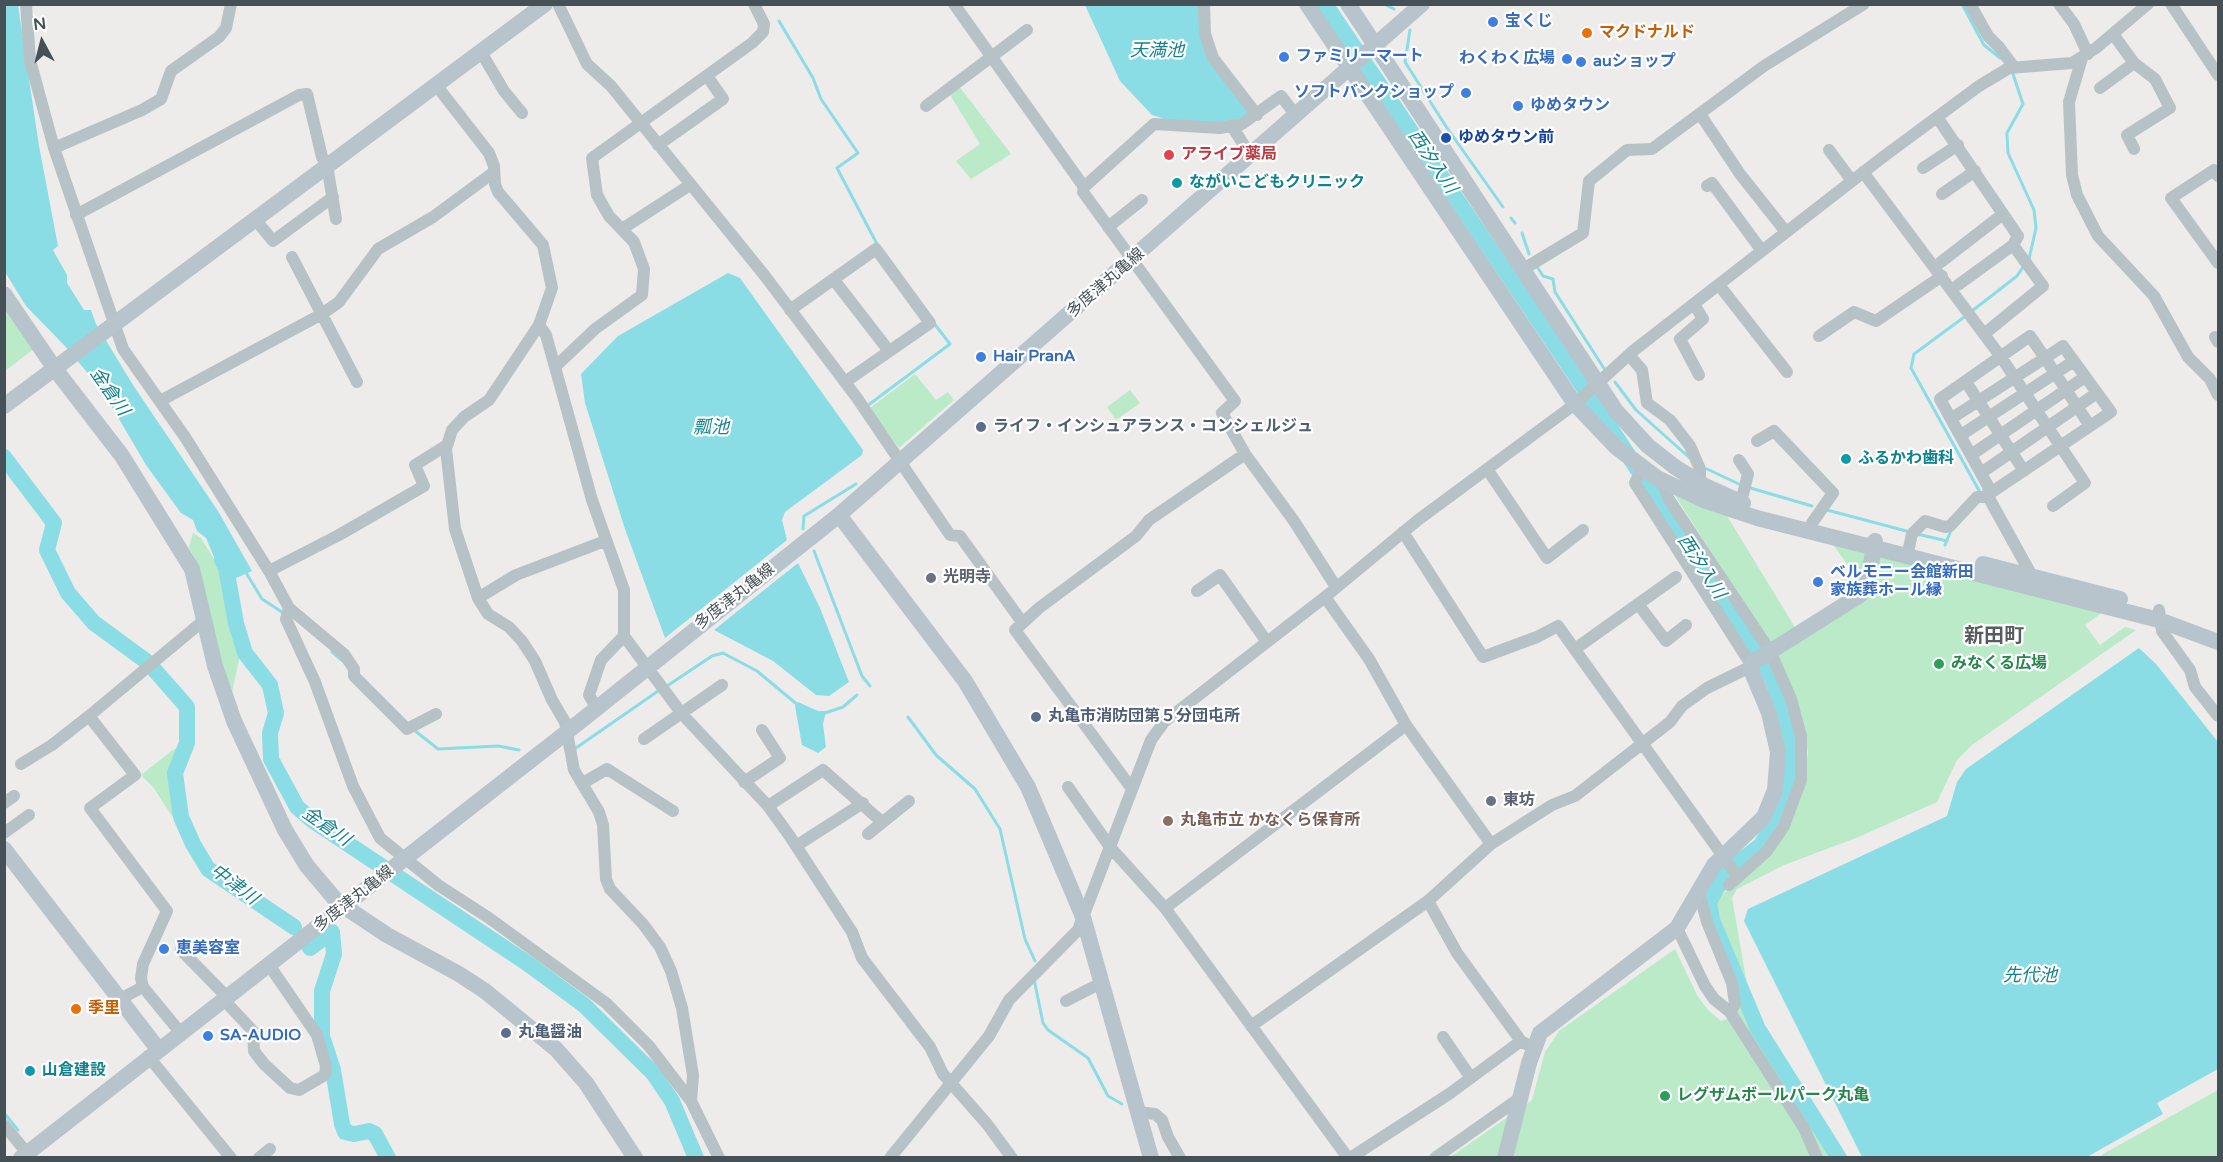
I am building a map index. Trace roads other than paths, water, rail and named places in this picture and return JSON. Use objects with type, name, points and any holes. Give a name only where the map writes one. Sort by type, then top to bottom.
[{"type":"street","points":[[26,4],[30,60],[54,148],[123,349],[160,401],[269,571],[315,682],[353,786],[380,838],[438,885],[489,918],[606,1003],[649,1046],[691,1101],[719,1158]]},
{"type":"street","points":[[54,148],[142,110],[161,99],[171,71],[219,37],[226,28],[231,4]]},
{"type":"street","points":[[4,406],[545,4]]},
{"type":"street","points":[[558,4],[587,64],[611,86],[790,310],[845,382],[950,535],[960,536],[1022,622]]},
{"type":"street","points":[[555,367],[595,329],[642,295],[644,269],[634,242],[609,216],[597,195],[592,158],[707,76],[763,32],[762,15],[754,4]]},
{"type":"street","points":[[954,4],[1084,188],[1083,192],[1235,401],[1222,413],[1245,454],[1294,521],[1336,587]]},
{"type":"street","points":[[1204,4],[1205,34],[1213,57],[1257,115]]},
{"type":"street","points":[[1307,4],[1362,56],[1522,270],[1595,387],[1648,446],[1700,483],[1744,491],[1811,527]]},
{"type":"street","points":[[1348,4],[1362,56],[1579,401],[1616,447],[1659,480],[1716,505],[1874,544],[1911,542],[2031,582],[2218,630]]},
{"type":"street","name":"多度津丸亀線","points":[[24,1155],[153,1052],[269,965],[567,732],[647,666],[839,516],[1133,260],[1294,114],[1422,4]]},
{"type":"street","points":[[1522,270],[1583,233],[1589,181],[1627,150],[1652,149],[1764,66],[1864,4]]},
{"type":"street","points":[[1970,4],[1988,36],[2014,67]]},
{"type":"street","points":[[890,1158],[989,1036],[1009,1000],[1078,930],[1151,740],[1164,722],[1326,597],[1403,532],[1579,401],[1629,355],[1937,117],[2001,71],[2014,67],[2072,63],[2085,56],[2148,4]]},
{"type":"street","points":[[2171,4],[2218,75]]},
{"type":"street","points":[[2064,6],[2085,56],[2069,102],[2072,176],[2077,195],[2098,236],[2154,296],[2188,357],[2214,376],[2218,395]]},
{"type":"street","points":[[926,106],[1027,30]]},
{"type":"street","points":[[2113,34],[2134,63],[2154,79],[2170,108],[2127,135],[2134,149]]},
{"type":"street","points":[[482,52],[504,91],[522,113]]},
{"type":"street","points":[[2100,88],[2134,63]]},
{"type":"street","points":[[658,145],[723,99],[707,76]]},
{"type":"street","points":[[436,85],[489,153],[498,192],[528,224],[545,250],[552,288],[539,325],[489,400],[464,417],[452,430],[447,445],[448,485],[454,529],[478,598],[488,614],[509,627],[535,661],[552,700],[565,722],[574,770],[583,783],[603,825],[605,870],[610,890],[643,924],[660,947],[671,971],[682,1008],[690,1059],[691,1101]]},
{"type":"street","points":[[76,215],[299,95],[307,94],[322,157],[327,165],[336,219]]},
{"type":"street","points":[[1084,188],[1154,124],[1220,128],[1242,124],[1281,96],[1294,114]]},
{"type":"street","points":[[1700,114],[1740,174],[1786,232]]},
{"type":"street","points":[[1937,117],[2018,236],[2013,245],[1958,285]]},
{"type":"street","points":[[1232,126],[1250,154]]},
{"type":"street","points":[[1923,168],[1958,145]]},
{"type":"street","points":[[1829,150],[1852,181]]},
{"type":"street","points":[[2218,176],[2214,170],[2171,198],[2218,263]]},
{"type":"street","points":[[1942,194],[1975,171]]},
{"type":"street","points":[[160,401],[322,314],[339,302],[378,249],[433,217],[494,172]]},
{"type":"street","points":[[1863,172],[1970,313],[2085,483],[2053,506]]},
{"type":"street","points":[[1707,186],[1712,183],[1762,251]]},
{"type":"street","points":[[622,229],[690,184]]},
{"type":"street","points":[[255,219],[273,241],[333,197]]},
{"type":"street","points":[[1108,227],[1142,200]]},
{"type":"street","points":[[1941,262],[2003,214]]},
{"type":"street","points":[[1989,330],[2043,286],[2013,245]]},
{"type":"street","points":[[790,310],[876,249],[930,323],[845,382]]},
{"type":"street","points":[[292,257],[357,382]]},
{"type":"street","points":[[1819,336],[1854,312],[1876,321],[1942,276]]},
{"type":"street","points":[[834,280],[889,351]]},
{"type":"street","points":[[1719,285],[1787,372]]},
{"type":"street","points":[[4,294],[122,456],[182,550],[198,587],[203,621],[221,688],[234,721],[285,830],[307,866],[344,906],[387,935],[467,980],[541,1036],[571,1063],[635,1158]]},
{"type":"street","points":[[1694,304],[1703,319],[1680,339],[1700,375]]},
{"type":"street","points":[[539,325],[546,335],[605,541],[624,590],[624,636],[682,714],[768,806],[852,932],[862,958],[925,1039],[950,1083],[987,1124],[1012,1158]]},
{"type":"street","points":[[2031,582],[1984,496],[1981,473],[1940,399],[2030,336],[2090,426]]},
{"type":"street","points":[[1911,542],[1925,522],[1950,526],[1984,496],[2111,412],[2062,346],[1952,418]]},
{"type":"street","points":[[1629,355],[1642,369],[1647,403],[1670,420],[1690,446],[1700,469],[1700,483]]},
{"type":"street","points":[[1961,435],[2074,361]]},
{"type":"street","points":[[1971,455],[2085,377]]},
{"type":"street","points":[[1966,382],[2024,471]]},
{"type":"street","points":[[1981,473],[2097,393]]},
{"type":"street","points":[[1757,441],[1774,431],[1833,493],[1811,527]]},
{"type":"street","points":[[269,571],[339,535],[424,486],[415,465],[447,445]]},
{"type":"street","points":[[1132,789],[1015,630],[1022,622],[1136,536],[1149,520],[1245,454]]},
{"type":"street","points":[[1739,460],[1748,474],[1744,491]]},
{"type":"street","points":[[1068,787],[1110,847],[1165,908],[1349,1158],[1471,1078],[1527,1045],[1546,1026],[1677,928],[1698,890],[1764,817],[1770,805],[1777,778],[1776,738],[1752,664],[1635,483],[1643,467]]},
{"type":"street","points":[[1487,469],[1547,558],[1583,530]]},
{"type":"street","points":[[1403,532],[1483,657],[1537,637],[1558,626],[1725,858],[1733,881],[1774,843],[1792,809],[1801,780],[1801,736],[1791,699],[1770,651],[1668,498],[1659,480]]},
{"type":"street","points":[[839,516],[945,653],[999,735],[1042,817],[1083,918],[1150,1158]]},
{"type":"street","points":[[478,598],[516,575],[605,541]]},
{"type":"street","points":[[1251,1026],[1428,901],[1491,844],[1552,805],[1575,796],[1670,722],[1682,706],[1707,688],[1752,664],[1860,595],[1868,581],[1874,544]]},
{"type":"street","points":[[1197,591],[1220,575],[1267,642]]},
{"type":"street","points":[[1575,649],[1676,577]]},
{"type":"street","points":[[1326,597],[1369,659],[1406,725],[1491,844]]},
{"type":"street","points":[[1638,604],[1666,641],[1686,625]]},
{"type":"street","points":[[288,613],[344,654],[354,673],[413,726],[436,714]]},
{"type":"street","points":[[2160,616],[2218,642]]},
{"type":"street","points":[[2160,616],[2162,631],[2190,670],[2194,687],[2218,716]]},
{"type":"street","points":[[21,764],[52,745],[89,716],[203,621]]},
{"type":"street","points":[[596,707],[589,695],[601,660],[624,636]]},
{"type":"street","points":[[644,739],[722,686]]},
{"type":"street","points":[[89,716],[135,775],[90,808],[166,911],[143,964],[143,987],[180,1032]]},
{"type":"street","points":[[1165,908],[1406,725]]},
{"type":"street","points":[[744,782],[780,758],[762,730]]},
{"type":"street","points":[[583,783],[607,769],[673,811]]},
{"type":"street","points":[[768,806],[823,770],[882,822]]},
{"type":"street","points":[[868,834],[909,801]]},
{"type":"street","points":[[796,846],[863,803]]},
{"type":"street","points":[[4,833],[29,815]]},
{"type":"street","points":[[4,849],[120,999],[153,1052],[231,1158]]},
{"type":"street","points":[[1698,890],[1707,922],[1732,982],[1735,1004],[1731,1012]]},
{"type":"street","points":[[1428,901],[1457,953],[1527,1045],[1520,1098],[1504,1158]]},
{"type":"street","points":[[1677,928],[1706,986],[1714,999],[1731,1012],[1804,1128],[1818,1158]]},
{"type":"street","points":[[181,951],[253,1031],[255,1051],[264,1064],[290,1088],[299,1090],[324,1075],[326,1066],[317,1035],[269,965]]},
{"type":"street","points":[[1066,1001],[1102,982]]},
{"type":"street","points":[[120,999],[143,987]]},
{"type":"street","points":[[1443,1037],[1471,1078]]},
{"type":"street","points":[[1435,1158],[1520,1098]]},
{"type":"street","points":[[1138,1112],[1155,1114],[1162,1120],[1167,1137],[1180,1158]]},
{"type":"street","points":[[4,1125],[24,1155]]},
{"type":"street","points":[[260,1158],[270,1149]]},
{"type":"water","points":[[5,5],[18,5],[39,146],[58,246],[53,250],[67,275],[67,283],[84,310],[91,310],[96,324],[133,385],[218,511],[252,571],[225,583],[206,538],[197,531],[193,520],[181,513],[146,465],[102,390],[64,345],[26,306],[5,272]]},
{"type":"water","name":"天満池","points":[[1085,5],[1202,5],[1201,30],[1251,113],[1226,125],[1165,119],[1152,115],[1120,81]]},
{"type":"water","name":"瓢池","points":[[728,273],[740,278],[863,450],[862,455],[785,512],[782,520],[787,540],[665,638],[625,529],[585,403],[581,374],[618,336]]},
{"type":"water","points":[[798,563],[820,608],[849,682],[829,696],[816,695],[773,661],[714,630]]},
{"type":"water","name":"先代池","points":[[2139,648],[2156,664],[2218,742],[2218,1069],[2157,1103],[2163,1114],[2087,1157],[1862,1157],[1744,921],[1748,909],[1947,816],[1957,782],[1966,769]]},
{"type":"water","points":[[798,702],[818,711],[826,711],[823,724],[826,747],[818,753],[802,745],[795,706]]},
{"type":"waterway","name":"西汐入川","points":[[1325,4],[1578,379],[1759,654],[1773,681],[1786,717],[1793,755],[1788,794],[1780,814],[1761,845],[1726,872],[1709,902],[1712,920],[1758,1029],[1839,1158]]},
{"type":"waterway","points":[[1384,4],[1394,9]]},
{"type":"waterway","points":[[1962,4],[1984,45],[2000,58]]},
{"type":"waterway","points":[[779,21],[813,78],[821,99],[858,153],[837,168],[878,246]]},
{"type":"waterway","points":[[1410,30],[1405,62],[1447,128],[1503,207]]},
{"type":"waterway","points":[[2012,71],[2023,104],[2007,133],[2008,153],[2034,210],[2036,228],[2029,259]]},
{"type":"waterway","points":[[1511,218],[1515,223]]},
{"type":"waterway","points":[[1522,233],[1529,254]]},
{"type":"waterway","points":[[1536,265],[1543,276],[1553,279],[1555,292],[1605,370]]},
{"type":"waterway","points":[[1972,311],[2017,276],[2023,267]]},
{"type":"waterway","points":[[1967,315],[1914,354],[1911,368],[1981,494]]},
{"type":"waterway","points":[[867,406],[950,344],[933,322]]},
{"type":"waterway","points":[[1615,382],[1636,410],[1691,459]]},
{"type":"waterway","name":"中津川","points":[[4,457],[54,523],[47,550],[68,593],[94,623],[146,661]]},
{"type":"waterway","points":[[1707,469],[1741,485]]},
{"type":"waterway","points":[[803,529],[804,516],[856,484]]},
{"type":"waterway","points":[[1747,487],[1812,506]]},
{"type":"waterway","points":[[1827,510],[1910,532]]},
{"type":"waterway","points":[[1945,545],[1952,528]]},
{"type":"waterway","points":[[1917,534],[1947,541]]},
{"type":"waterway","points":[[814,551],[862,676],[870,686]]},
{"type":"waterway","name":"金倉川","points":[[222,560],[226,568],[236,623],[245,653],[270,685],[276,713],[270,733],[271,759],[297,807],[312,820],[527,963],[584,1005],[653,1073],[672,1101],[696,1158]]},
{"type":"waterway","points":[[245,571],[262,599],[285,614]]},
{"type":"waterway","points":[[332,652],[343,661]]},
{"type":"waterway","points":[[667,686],[712,656],[723,653],[757,671],[799,706]]},
{"type":"waterway","name":"中津川","points":[[152,667],[187,707],[187,743],[175,773],[181,817],[193,844],[208,869],[294,927]]},
{"type":"waterway","points":[[576,748],[661,689]]},
{"type":"waterway","points":[[825,713],[843,707],[857,695]]},
{"type":"waterway","points":[[908,717],[936,755],[975,789],[1000,829],[1025,939],[1035,961]]},
{"type":"waterway","points":[[414,730],[438,749],[498,746],[519,750]]},
{"type":"waterway","name":"中津川","points":[[309,946],[310,948],[332,932],[334,954],[322,991],[322,1036],[333,1070],[342,1124],[345,1132],[354,1134],[369,1131],[375,1134],[388,1158]]},
{"type":"waterway","points":[[1034,979],[1043,1023],[1048,1030],[1088,1058],[1108,1096],[1122,1104]]},
{"type":"waterway","points":[[4,1113],[18,1130]]},
{"type":"place","name":"宝くじ","points":[[1493,22]]},
{"type":"place","name":"マクドナルド","points":[[1587,33]]},
{"type":"place","name":"ファミリーマート","points":[[1284,57]]},
{"type":"place","name":"わくわく広場","points":[[1567,59]]},
{"type":"place","name":"auショップ","points":[[1581,62]]},
{"type":"place","name":"ソフトバンクショップ","points":[[1466,93]]},
{"type":"place","name":"ゆめタウン","points":[[1518,106]]},
{"type":"place","name":"ゆめタウン前","points":[[1446,138]]},
{"type":"place","name":"アライブ薬局","points":[[1169,155]]},
{"type":"place","name":"ながいこどもクリニック","points":[[1177,183]]},
{"type":"place","name":"Hair PranA","points":[[981,357]]},
{"type":"place","name":"ライフ・インシュアランス・コンシェルジュ","points":[[981,427]]},
{"type":"place","name":"ふるかわ歯科","points":[[1846,459]]},
{"type":"place","name":"光明寺","points":[[931,578]]},
{"type":"place","name":"ベルモニー会館新田 家族葬ホール縁","points":[[1818,582]]},
{"type":"place","name":"みなくる広場","points":[[1939,664]]},
{"type":"place","name":"丸亀市消防団第５分団屯所","points":[[1036,717]]},
{"type":"place","name":"東坊","points":[[1491,801]]},
{"type":"place","name":"丸亀市立 かなくら保育所","points":[[1168,821]]},
{"type":"place","name":"恵美容室","points":[[164,949]]},
{"type":"place","name":"季里","points":[[76,1009]]},
{"type":"place","name":"丸亀醤油","points":[[506,1033]]},
{"type":"place","name":"SA-AUDIO","points":[[208,1036]]},
{"type":"place","name":"山倉建設","points":[[30,1071]]},
{"type":"place","name":"レグザムボールパーク丸亀","points":[[1665,1096]]},
{"type":"district","name":"新田町","points":[[1994,637]]}]
